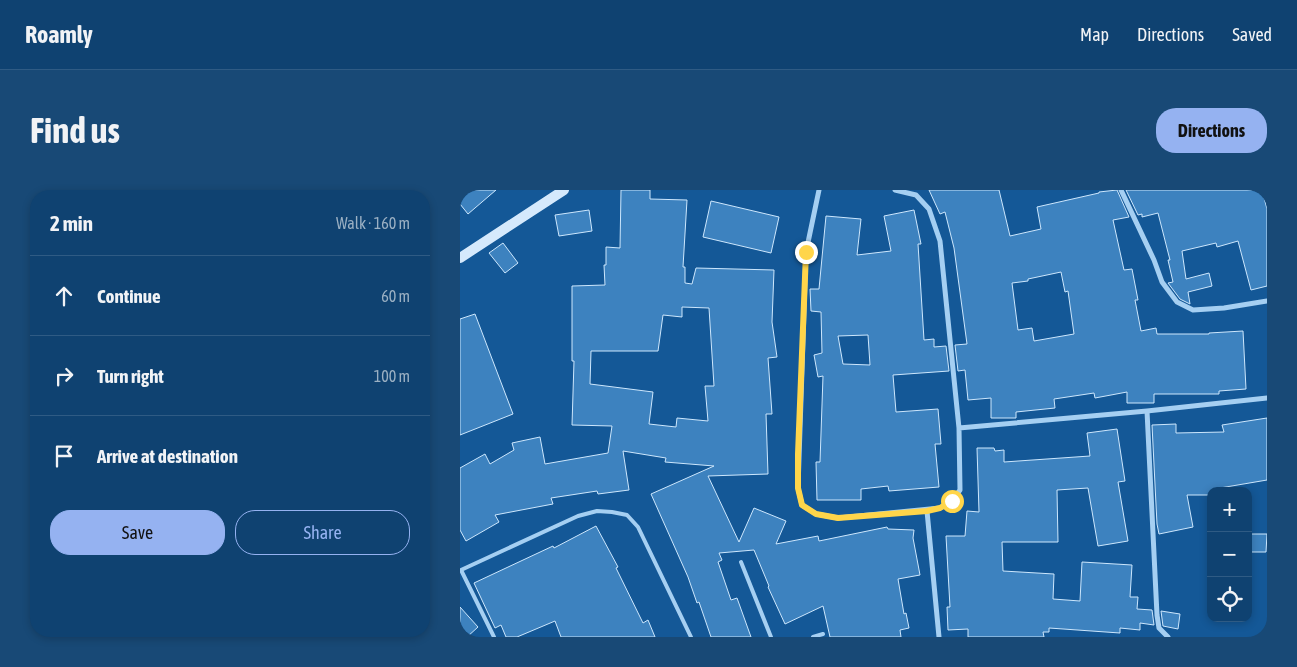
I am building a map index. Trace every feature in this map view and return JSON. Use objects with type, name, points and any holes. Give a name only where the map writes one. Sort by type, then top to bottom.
[{"type":"street","points":[[460,258],[564,190]]},
{"type":"street","points":[[819,190],[806,252],[798,488],[802,505],[816,514],[838,518],[927,511],[940,508],[952,501],[960,490],[959,428],[940,241],[929,209],[916,195],[895,190]]},
{"type":"street","points":[[1121,190],[1154,260],[1162,282],[1177,302],[1193,310],[1224,308],[1267,301]]},
{"type":"street","points":[[959,428],[1267,398]]},
{"type":"street","points":[[1147,411],[1157,615],[1160,628],[1168,637]]},
{"type":"street","points":[[927,511],[939,637]]},
{"type":"lane","points":[[494,637],[461,569],[578,516],[597,511],[627,515],[638,526],[691,637]]},
{"type":"lane","points":[[741,562],[771,637]]},
{"type":"lane","points":[[813,637],[823,634]]},
{"type":"building","points":[[460,190],[496,190],[468,214],[460,204]]},
{"type":"building","points":[[621,190],[650,190],[650,199],[687,200],[683,267],[685,267],[685,283],[692,284],[696,268],[774,270],[772,322],[777,357],[768,358],[772,414],[766,414],[768,474],[708,476],[739,542],[754,508],[786,521],[776,544],[818,536],[819,541],[887,527],[888,529],[914,530],[913,538],[920,575],[898,579],[904,614],[906,613],[909,628],[900,630],[901,637],[830,637],[823,606],[785,624],[754,550],[719,553],[722,560],[718,562],[731,600],[737,598],[751,637],[711,637],[699,602],[697,603],[688,577],[651,494],[714,466],[665,462],[666,458],[623,451],[629,490],[598,494],[597,491],[551,498],[553,504],[495,515],[499,522],[466,541],[460,530],[460,468],[485,454],[490,464],[514,450],[512,443],[540,437],[545,464],[608,453],[612,426],[572,425],[574,361],[572,361],[572,286],[605,285],[604,265],[606,265],[606,247],[620,248]],"holes":[[[682,307],[709,308],[714,386],[705,386],[708,421],[677,418],[676,427],[649,424],[653,392],[590,384],[591,351],[658,351],[663,315],[682,317]]]},
{"type":"building","points":[[929,190],[999,190],[1010,236],[1041,229],[1037,207],[1099,192],[1117,190],[1129,217],[1113,220],[1124,270],[1132,269],[1141,331],[1156,328],[1157,334],[1209,334],[1243,331],[1246,389],[1219,391],[1219,394],[1154,394],[1154,403],[1127,403],[1127,392],[1095,398],[1094,393],[1054,399],[1055,408],[1016,412],[1016,418],[991,418],[991,398],[968,400],[965,370],[958,371],[955,345],[967,344],[954,248],[945,212],[940,214]],"holes":[[[1061,272],[1065,292],[1068,291],[1074,334],[1034,341],[1032,328],[1018,330],[1012,283],[1028,281],[1028,279]]]},
{"type":"building","points":[[1126,190],[1262,190],[1267,209],[1267,286],[1251,290],[1238,241],[1217,247],[1216,243],[1182,251],[1186,279],[1209,273],[1212,286],[1188,292],[1190,304],[1180,299],[1168,283],[1173,282],[1168,260],[1170,260],[1158,213],[1142,217],[1142,214],[1138,215]]},
{"type":"building","points":[[711,201],[779,217],[771,253],[703,237]]},
{"type":"building","points":[[589,210],[592,231],[559,236],[555,215]]},
{"type":"building","points":[[914,210],[921,244],[918,244],[924,340],[934,339],[934,347],[946,346],[949,371],[893,375],[896,412],[938,409],[941,444],[935,444],[939,487],[889,491],[888,486],[861,489],[861,500],[817,500],[816,462],[820,462],[823,376],[818,377],[814,355],[822,353],[821,312],[811,311],[810,289],[819,289],[826,216],[861,219],[857,255],[891,251],[884,216]],"holes":[[[868,335],[870,365],[843,364],[838,336]]]},
{"type":"building","points":[[503,243],[518,263],[505,273],[489,253]]},
{"type":"building","points":[[475,314],[513,414],[460,435],[460,319]]},
{"type":"building","points":[[1267,418],[1267,480],[1226,487],[1207,487],[1207,495],[1187,495],[1193,527],[1159,534],[1152,425],[1176,424],[1176,433],[1224,432],[1222,425]]},
{"type":"building","points":[[1117,429],[1125,481],[1118,482],[1128,541],[1098,546],[1088,488],[1057,490],[1058,542],[1002,542],[1003,571],[1054,574],[1053,599],[1080,601],[1082,562],[1132,565],[1130,597],[1138,597],[1137,609],[1152,610],[1154,625],[1140,623],[1140,630],[1120,628],[1120,633],[1049,628],[1049,632],[1043,632],[1044,637],[968,637],[968,629],[948,630],[947,607],[950,607],[946,536],[965,536],[967,511],[979,512],[977,448],[994,448],[995,451],[1004,450],[1004,462],[1090,456],[1087,433]]},
{"type":"building","points":[[596,526],[618,567],[616,568],[643,623],[648,620],[655,637],[561,637],[555,621],[517,637],[506,637],[501,625],[495,628],[474,583],[553,546],[554,548]]},
{"type":"building","points":[[1252,534],[1267,534],[1266,552],[1252,552]]},
{"type":"building","points":[[460,607],[478,627],[467,637],[460,637]]},
{"type":"building","points":[[1161,611],[1180,614],[1178,629],[1163,626]]},
{"type":"route","points":[[806,252],[798,454],[798,488],[802,505],[816,514],[838,518],[927,511],[940,508],[952,501]]}]
